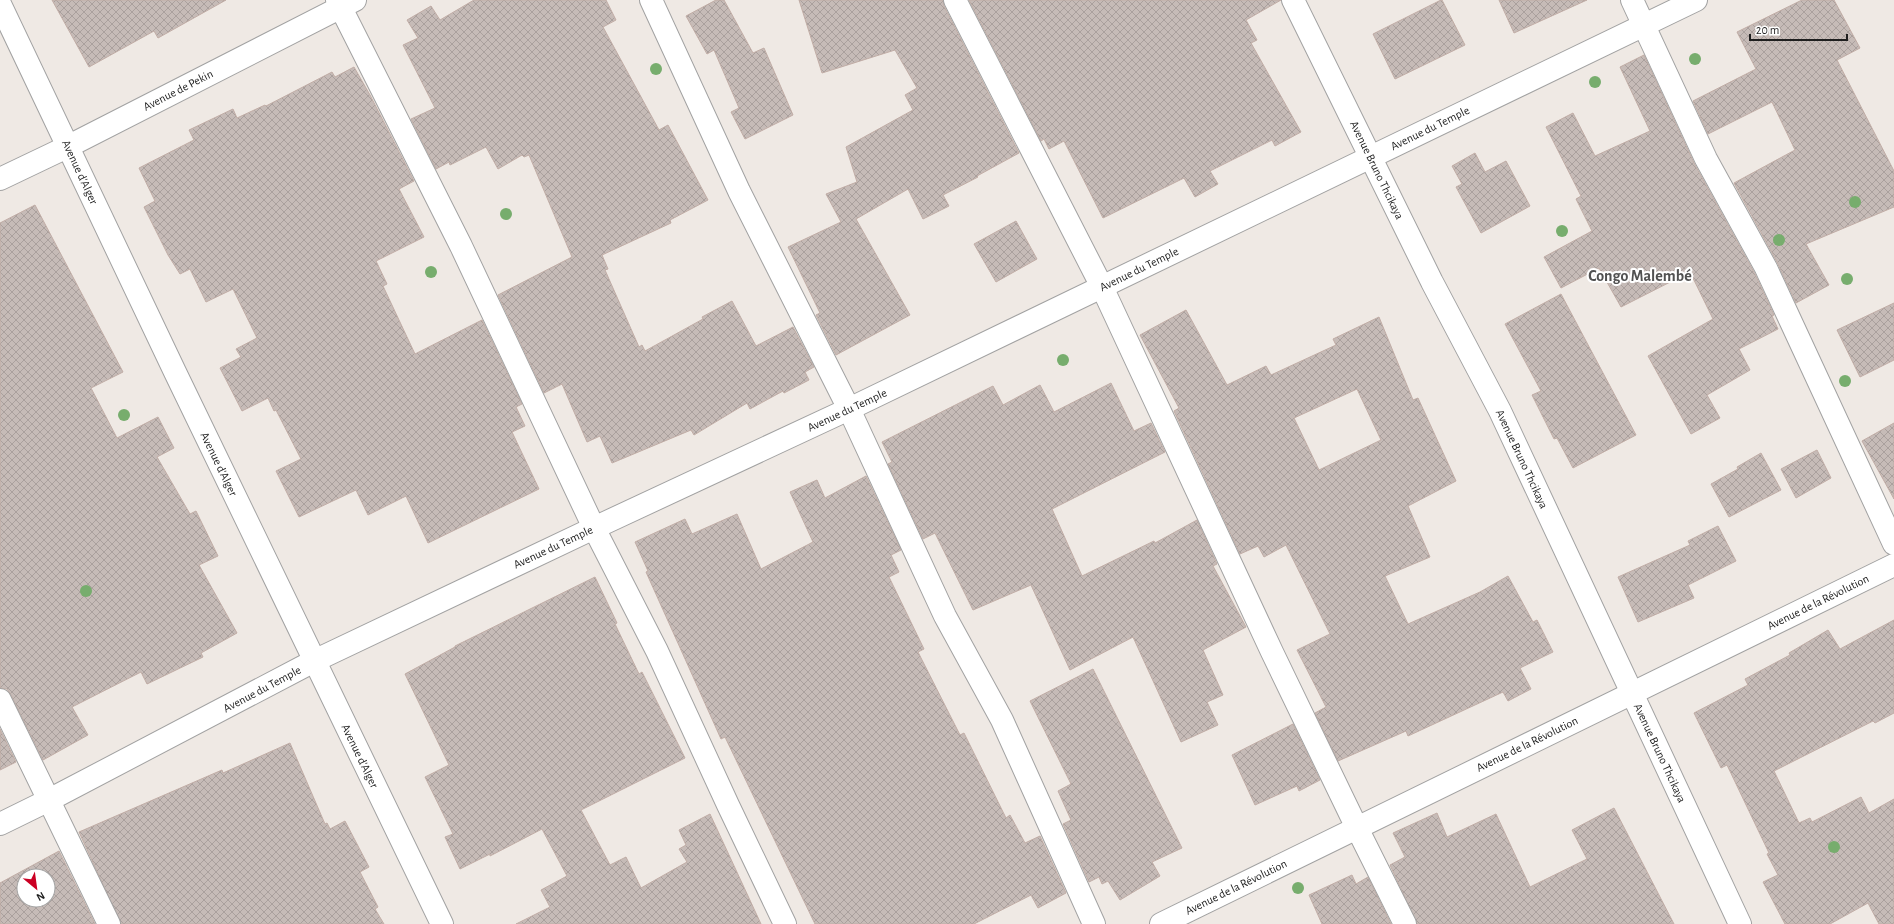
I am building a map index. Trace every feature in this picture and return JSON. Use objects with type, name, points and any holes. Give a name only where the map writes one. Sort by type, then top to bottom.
[{"type":"street","points":[[651,0],[739,191],[849,409],[945,616],[1002,720],[1094,924]]},
{"type":"street","points":[[955,0],[1102,287],[1356,828],[1405,924]]},
{"type":"street","name":"Avenue Bruno Thcikaya","points":[[1293,0],[1432,282],[1500,411],[1740,924]]},
{"type":"street","points":[[1632,0],[1706,159],[1766,268],[1894,544]]},
{"type":"street","name":"Avenue du Temple","points":[[0,824],[49,800],[314,661],[849,409],[1696,0]]},
{"type":"street","points":[[344,2],[594,528],[657,651],[785,924]]},
{"type":"street","name":"Avenue de Pekin","points":[[0,179],[67,147],[344,2]]},
{"type":"street","name":"Avenue d'Alger","points":[[0,4],[67,147],[442,924]]},
{"type":"street","name":"Avenue de la Révolution","points":[[1161,924],[1894,565]]},
{"type":"street","points":[[0,700],[108,924]]},
{"type":"building","points":[[52,0],[226,0],[158,38],[154,31],[89,67]]},
{"type":"building","points":[[474,0],[606,0],[616,20],[603,27],[659,130],[668,125],[708,200],[670,220],[671,223],[602,255],[608,269],[605,270],[639,347],[642,345],[645,351],[732,301],[756,346],[793,327],[814,367],[805,372],[809,380],[784,393],[783,391],[750,409],[747,403],[694,435],[691,430],[612,463],[600,436],[587,442],[562,384],[544,393],[498,295],[572,257],[529,155],[524,157],[522,155],[498,169],[486,147],[450,165],[449,162],[436,169],[411,119],[435,108],[403,45],[418,38],[407,20],[431,6],[440,20]]},
{"type":"building","points":[[716,0],[724,0],[753,53],[764,48],[793,115],[745,139],[731,112],[739,108],[714,50],[707,54],[686,16]]},
{"type":"building","points":[[799,0],[943,0],[944,6],[1019,153],[943,195],[949,206],[923,219],[908,189],[856,219],[910,315],[836,355],[816,315],[820,313],[788,247],[841,222],[826,194],[857,182],[846,147],[913,110],[905,95],[917,88],[895,50],[822,73]]},
{"type":"building","points":[[969,0],[1281,0],[1246,20],[1257,40],[1251,43],[1301,132],[1275,146],[1272,140],[1210,171],[1218,184],[1195,197],[1184,178],[1103,218],[1064,141],[1049,149],[1044,139],[1041,141]]},
{"type":"building","points":[[1441,0],[1465,45],[1395,79],[1373,34]]},
{"type":"building","points":[[1499,0],[1587,0],[1514,33]]},
{"type":"building","points":[[1802,0],[1834,0],[1860,48],[1837,60],[1894,171],[1894,207],[1806,244],[1829,285],[1796,303],[1777,262],[1734,183],[1795,150],[1772,102],[1708,134],[1693,101],[1756,69],[1737,32]]},
{"type":"building","points":[[1644,55],[1695,165],[1755,274],[1774,315],[1772,316],[1778,329],[1739,349],[1750,370],[1707,395],[1720,418],[1691,434],[1648,356],[1713,319],[1691,274],[1685,277],[1684,275],[1621,307],[1599,268],[1561,288],[1544,257],[1592,231],[1576,199],[1581,196],[1546,127],[1573,113],[1595,156],[1650,131],[1620,67]]},
{"type":"building","points":[[354,67],[414,181],[399,189],[424,237],[376,261],[387,284],[383,286],[415,354],[482,320],[522,404],[516,407],[525,426],[512,432],[539,489],[428,543],[406,496],[368,515],[356,490],[299,517],[276,471],[301,459],[276,410],[274,411],[268,398],[242,411],[220,368],[241,357],[236,349],[257,338],[233,289],[206,302],[190,269],[180,274],[168,255],[144,207],[155,201],[139,168],[194,140],[189,130],[233,109],[237,118],[265,105],[266,106],[332,72],[335,77]]},
{"type":"building","points":[[1475,153],[1485,172],[1506,161],[1530,206],[1481,233],[1456,187],[1462,184],[1452,166]]},
{"type":"building","points":[[35,205],[123,372],[91,388],[117,438],[158,417],[174,448],[157,457],[190,514],[196,511],[218,556],[199,565],[237,633],[201,653],[203,657],[147,684],[141,672],[72,707],[88,735],[43,760],[11,695],[7,689],[0,688],[0,223]]},
{"type":"building","points":[[1016,221],[1037,259],[996,282],[974,244]]},
{"type":"building","points":[[1561,294],[1636,435],[1573,468],[1557,438],[1554,439],[1532,395],[1541,391],[1505,324]]},
{"type":"building","points":[[1894,303],[1894,360],[1860,377],[1837,330]]},
{"type":"building","points":[[1186,310],[1227,385],[1266,366],[1271,375],[1336,345],[1333,339],[1379,317],[1413,400],[1418,398],[1456,481],[1408,506],[1430,557],[1385,576],[1408,624],[1480,592],[1508,576],[1533,622],[1537,620],[1553,652],[1520,668],[1531,689],[1508,701],[1503,692],[1408,736],[1406,731],[1338,761],[1315,713],[1326,707],[1297,650],[1330,634],[1286,545],[1264,557],[1258,546],[1240,554],[1174,411],[1179,408],[1140,335]],"holes":[[[1357,389],[1381,440],[1319,470],[1294,418]]]},
{"type":"building","points":[[1111,383],[1134,431],[1151,423],[1165,452],[1052,509],[1082,576],[1154,541],[1155,543],[1197,520],[1217,564],[1213,566],[1246,627],[1203,650],[1223,695],[1207,702],[1218,725],[1181,742],[1133,637],[1070,670],[1031,585],[973,610],[935,533],[923,539],[888,464],[892,462],[882,442],[993,386],[1003,405],[1040,385],[1054,412]]},
{"type":"building","points":[[1894,423],[1894,499],[1862,441]]},
{"type":"building","points":[[1817,450],[1831,478],[1796,498],[1781,469]]},
{"type":"building","points":[[1761,453],[1781,490],[1729,517],[1711,484],[1738,469],[1737,467]]},
{"type":"building","points":[[866,476],[901,550],[891,555],[899,572],[889,577],[924,649],[918,652],[960,735],[964,733],[1006,818],[1010,815],[1025,843],[1040,836],[1066,893],[1038,908],[1031,895],[974,924],[815,924],[725,737],[721,739],[646,572],[648,571],[635,542],[685,519],[692,534],[737,514],[761,569],[813,542],[790,492],[817,480],[825,498]]},
{"type":"building","points":[[1718,526],[1736,561],[1688,585],[1694,598],[1638,622],[1618,577],[1690,545],[1688,541]]},
{"type":"building","points":[[595,577],[617,623],[615,624],[639,674],[642,672],[685,758],[581,810],[610,865],[626,857],[641,888],[687,862],[679,849],[686,845],[679,830],[710,814],[761,924],[516,924],[550,907],[541,890],[567,876],[542,829],[490,856],[490,854],[460,869],[445,837],[453,834],[425,777],[449,765],[405,674],[455,646]]},
{"type":"building","points":[[1894,620],[1894,713],[1875,723],[1873,721],[1774,771],[1799,823],[1810,818],[1812,822],[1861,797],[1869,813],[1894,799],[1894,924],[1879,924],[1868,903],[1830,924],[1785,924],[1763,882],[1778,875],[1767,854],[1769,853],[1727,765],[1721,768],[1694,713],[1748,685],[1745,679],[1790,655],[1789,653],[1828,630],[1840,649]]},
{"type":"building","points":[[1093,669],[1182,848],[1152,862],[1160,876],[1120,900],[1108,881],[1102,884],[1099,877],[1089,882],[1063,824],[1071,820],[1058,791],[1071,784],[1030,701]]},
{"type":"building","points":[[1293,724],[1320,780],[1299,791],[1297,786],[1255,805],[1232,755]]},
{"type":"building","points":[[0,729],[16,762],[0,770]]},
{"type":"building","points":[[290,743],[325,824],[327,823],[330,829],[345,821],[369,867],[360,872],[378,907],[375,909],[384,924],[121,924],[79,832],[222,770],[223,773]]},
{"type":"building","points":[[1614,808],[1674,924],[1417,924],[1390,865],[1405,857],[1393,833],[1437,813],[1447,837],[1496,814],[1530,887],[1587,859],[1572,830]]},
{"type":"building","points":[[59,851],[95,924],[0,924],[0,883],[16,874],[16,908],[56,908],[56,868],[28,868]]},
{"type":"building","points":[[1352,875],[1356,884],[1368,877],[1391,924],[1322,924],[1309,895]]},
{"type":"district","name":"Congo Malembé","points":[[1640,276]]}]
